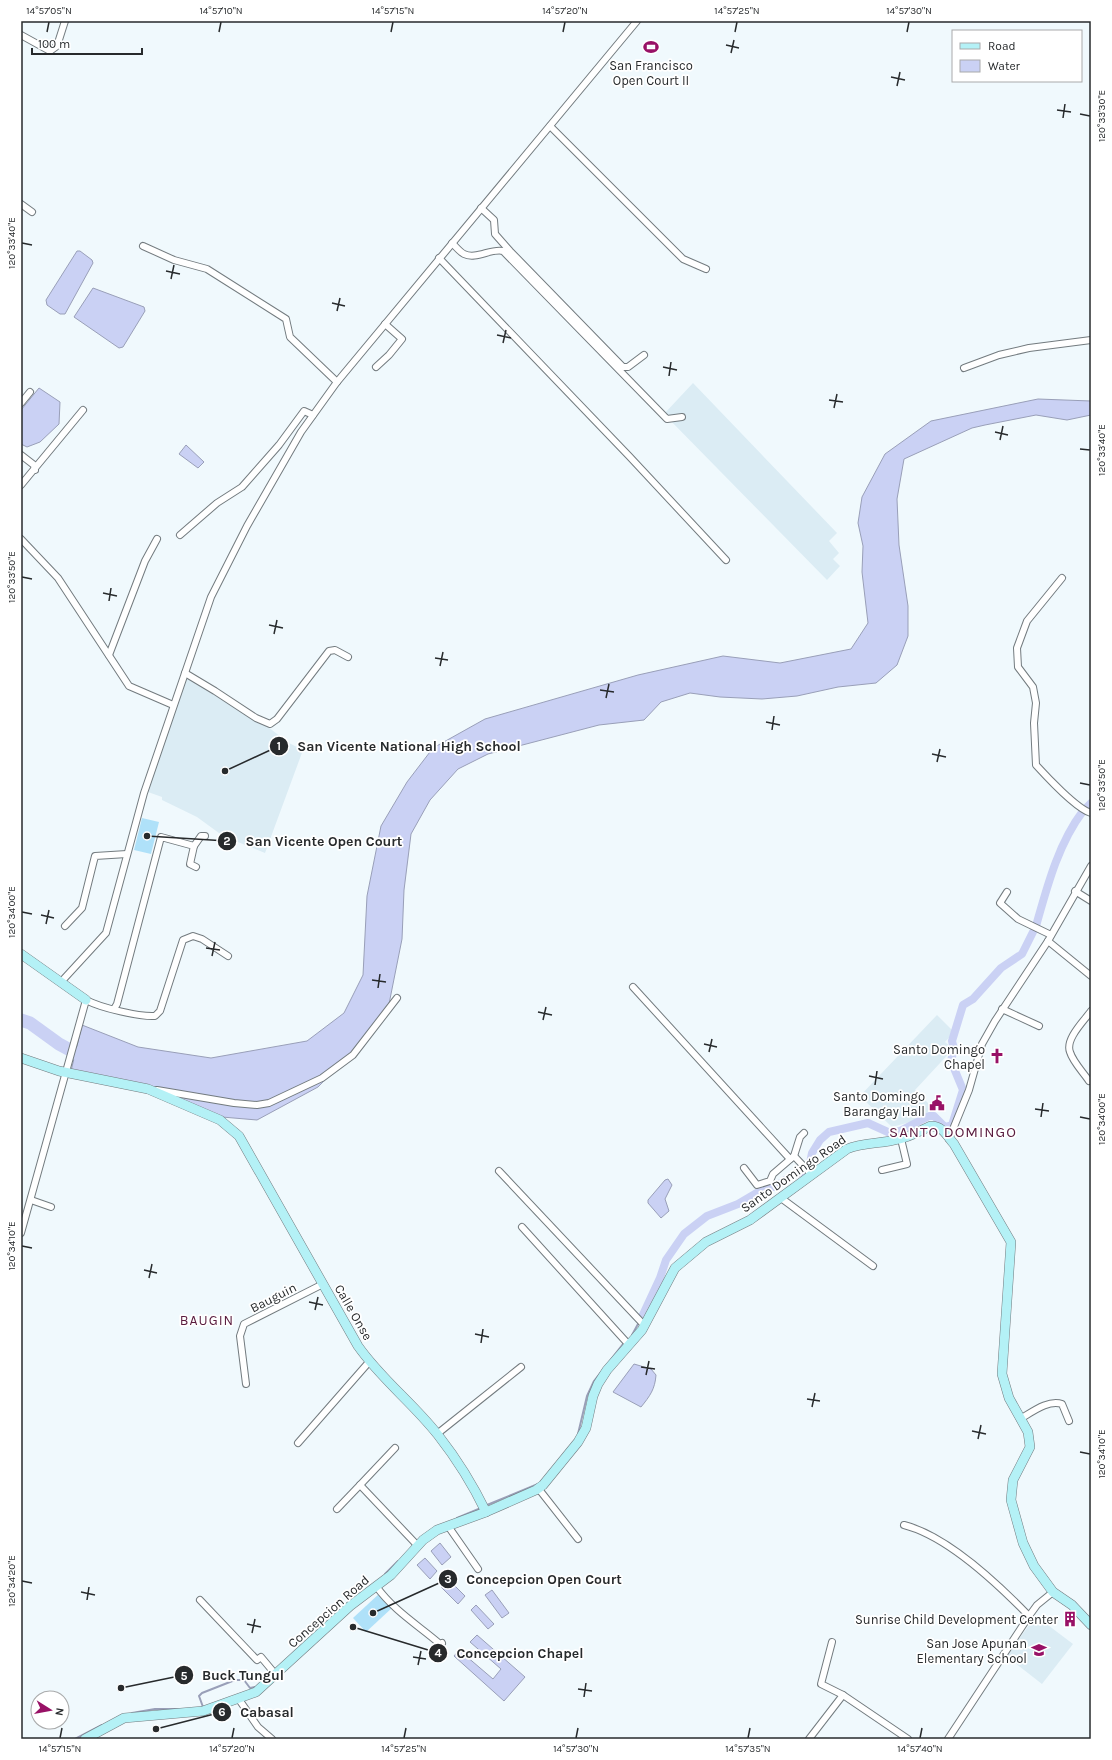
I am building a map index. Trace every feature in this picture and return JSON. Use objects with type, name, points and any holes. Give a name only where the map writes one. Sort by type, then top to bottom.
[{"type":"street","points":[[21,35],[50,52],[57,46],[65,21]]},
{"type":"street","points":[[61,982],[106,933],[144,793],[210,597],[247,526],[301,432],[337,382],[637,21]]},
{"type":"street","points":[[550,126],[684,259],[706,269]]},
{"type":"street","points":[[21,204],[32,212]]},
{"type":"street","points":[[481,208],[494,220],[495,234],[510,251],[623,367],[628,367],[644,355]]},
{"type":"street","points":[[452,244],[465,255],[475,255],[499,250],[503,251],[667,420],[682,417]]},
{"type":"street","points":[[143,246],[174,260],[207,269],[286,319],[290,336],[337,382]]},
{"type":"street","points":[[439,258],[629,456],[726,560]]},
{"type":"street","points":[[376,367],[389,355],[402,339],[385,324]]},
{"type":"street","points":[[964,368],[998,355],[1029,348],[1091,340]]},
{"type":"street","points":[[21,403],[30,392]]},
{"type":"street","points":[[21,486],[83,410]]},
{"type":"street","points":[[180,535],[217,503],[242,487],[279,445],[304,411],[313,415]]},
{"type":"street","points":[[21,455],[34,465],[35,470]]},
{"type":"street","points":[[21,539],[58,578],[129,686],[173,705]]},
{"type":"street","points":[[109,655],[146,561],[157,539]]},
{"type":"street","points":[[1062,578],[1027,621],[1017,648],[1018,667],[1033,687],[1036,703],[1034,723],[1036,765],[1054,785],[1079,806],[1091,812]]},
{"type":"street","points":[[185,673],[256,718],[270,724],[277,719],[329,651],[335,650],[348,657]]},
{"type":"street","points":[[196,867],[190,864],[194,846],[201,836],[205,836]]},
{"type":"street","points":[[114,1008],[117,1004],[161,837],[194,846]]},
{"type":"street","points":[[66,926],[82,908],[96,856],[127,854]]},
{"type":"street","points":[[949,1139],[969,1090],[982,1044],[1002,1009],[1048,941],[1075,891],[1091,866]]},
{"type":"street","points":[[1075,891],[1091,900]]},
{"type":"street","points":[[1007,892],[1000,903],[1018,919],[1051,935]]},
{"type":"street","points":[[21,954],[95,1005],[114,1008],[146,1017],[156,1016],[160,1011],[183,940],[193,936],[202,939],[228,956]]},
{"type":"street","points":[[1048,941],[1091,976]]},
{"type":"street","points":[[633,987],[792,1157],[808,1170]]},
{"type":"street","points":[[148,1089],[234,1103],[257,1105],[269,1103],[322,1078],[353,1055],[397,998]]},
{"type":"street","points":[[21,1233],[86,1000]]},
{"type":"street","points":[[1002,1009],[1039,1026]]},
{"type":"street","points":[[1089,1081],[1070,1052],[1069,1046],[1071,1039],[1091,1011]]},
{"type":"street","name":"Calle Onse","points":[[21,1058],[66,1073],[148,1089],[214,1117],[229,1126],[239,1136],[347,1328],[369,1362],[437,1434],[475,1490],[484,1508]]},
{"type":"street","name":"Santo Domingo Road","points":[[391,1575],[416,1544],[437,1530],[484,1508],[538,1488],[578,1442],[586,1428],[593,1396],[598,1384],[607,1370],[644,1325],[675,1268],[706,1242],[750,1220],[781,1198],[808,1170],[846,1149],[857,1144],[879,1144],[901,1139],[931,1126],[936,1126],[944,1131],[954,1144],[1011,1242],[1002,1374],[1009,1398],[1028,1432],[1030,1447],[1013,1480],[1011,1500],[1023,1543],[1031,1560],[1053,1592]]},
{"type":"street","points":[[744,1168],[757,1185],[770,1181],[773,1174],[792,1157],[800,1137],[804,1133]]},
{"type":"street","points":[[882,1170],[907,1164],[901,1139]]},
{"type":"street","points":[[499,1171],[644,1325]]},
{"type":"street","points":[[781,1198],[873,1266]]},
{"type":"street","points":[[31,1200],[50,1207]]},
{"type":"street","points":[[522,1227],[629,1345]]},
{"type":"street","name":"Bauguin","points":[[246,1384],[240,1336],[244,1324],[323,1284]]},
{"type":"street","points":[[298,1443],[369,1362]]},
{"type":"street","points":[[437,1434],[521,1367]]},
{"type":"street","points":[[1020,1418],[1050,1403],[1057,1402],[1062,1404],[1069,1421]]},
{"type":"street","points":[[337,1509],[395,1448]]},
{"type":"street","points":[[360,1485],[416,1544]]},
{"type":"street","points":[[538,1488],[578,1539]]},
{"type":"street","points":[[904,1525],[919,1529],[973,1563],[1005,1591],[1029,1616]]},
{"type":"street","points":[[448,1526],[478,1569]]},
{"type":"street","name":"Concepcion Road","points":[[85,1739],[124,1718],[203,1711],[256,1692],[274,1673],[350,1606],[391,1575]]},
{"type":"street","points":[[376,1586],[406,1619],[440,1644],[442,1643]]},
{"type":"street","points":[[948,1739],[1029,1616],[1038,1605],[1053,1592],[1072,1605],[1091,1625]]},
{"type":"street","points":[[200,1600],[257,1660],[261,1657],[274,1673]]},
{"type":"street","points":[[832,1642],[821,1684],[843,1695],[908,1739]]},
{"type":"street","points":[[809,1739],[843,1695]]},
{"type":"street","points":[[238,1698],[258,1727],[272,1739]]},
{"type":"shaded area","points":[[693,383],[837,533],[829,541],[839,553],[833,559],[840,566],[827,580],[664,414]]},
{"type":"shaded area","points":[[185,675],[264,724],[289,743],[303,750],[265,853],[223,836],[197,817],[162,800],[162,797],[148,792]]},
{"type":"shaded area","points":[[142,818],[159,822],[151,854],[134,850]]},
{"type":"shaded area","points":[[937,1015],[954,1032],[945,1042],[953,1049],[915,1090],[932,1107],[921,1119],[892,1127],[860,1096]]},
{"type":"shaded area","points":[[380,1593],[393,1607],[366,1632],[353,1618]]},
{"type":"shaded area","name":"San Jose Apunan Elementary School","points":[[1036,1616],[1073,1644],[1042,1684],[1006,1656]]},
{"type":"water","points":[[77,251],[80,251],[92,260],[93,263],[65,314],[60,314],[47,305],[46,300]]},
{"type":"water","points":[[93,288],[144,307],[145,311],[123,347],[119,348],[74,317]]},
{"type":"water","points":[[39,388],[60,402],[59,424],[40,442],[27,447],[21,444],[21,410]]},
{"type":"water","points":[[1038,399],[1091,401],[1091,415],[1067,420],[1036,415],[972,428],[904,459],[897,499],[899,545],[908,606],[908,636],[897,665],[876,683],[838,687],[797,696],[762,699],[720,697],[690,693],[661,702],[644,720],[599,725],[488,754],[458,769],[430,800],[411,834],[404,890],[402,939],[388,1009],[363,1041],[318,1087],[257,1120],[222,1117],[187,1104],[71,1071],[82,1025],[138,1047],[211,1058],[307,1041],[344,1013],[363,975],[367,896],[381,826],[407,782],[433,748],[485,719],[638,675],[723,656],[780,663],[851,649],[868,623],[862,572],[863,546],[858,523],[862,497],[885,454],[931,421]]},
{"type":"water","points":[[186,445],[204,462],[198,468],[179,454]]},
{"type":"water","points":[[668,1179],[672,1185],[665,1199],[669,1211],[661,1218],[648,1203],[648,1200],[665,1180]]},
{"type":"water","points":[[634,1364],[651,1369],[656,1375],[652,1392],[641,1407],[613,1392]]},
{"type":"water","points":[[440,1543],[451,1557],[442,1565],[431,1551]]},
{"type":"water","points":[[425,1558],[437,1571],[430,1579],[417,1565]]},
{"type":"water","points":[[449,1580],[465,1596],[458,1604],[441,1587]]},
{"type":"water","points":[[492,1590],[509,1613],[502,1618],[485,1595]]},
{"type":"water","points":[[476,1605],[494,1624],[488,1629],[471,1610]]},
{"type":"water","points":[[477,1635],[525,1677],[504,1701],[454,1656],[459,1650],[493,1679],[501,1669],[470,1642]]},
{"type":"waterway","points":[[1087,807],[1091,803]]},
{"type":"waterway","points":[[1036,926],[1054,866],[1067,837],[1083,811]]},
{"type":"waterway","points":[[641,1319],[660,1278],[666,1260],[684,1234],[707,1216],[738,1204],[767,1187],[775,1187],[791,1176],[804,1171],[810,1163],[812,1153],[820,1140],[829,1132],[868,1123],[890,1133],[900,1131],[929,1116],[934,1116],[945,1127],[952,1125],[963,1090],[951,1061],[954,1049],[952,1041],[963,1005],[973,999],[1001,968],[1022,954],[1033,932]]},
{"type":"waterway","points":[[21,1020],[30,1023],[59,1044],[85,1058]]},
{"type":"waterway","points":[[632,1335],[638,1324]]},
{"type":"waterway","points":[[578,1434],[587,1396],[594,1381],[623,1344]]},
{"type":"waterway","points":[[487,1505],[538,1484]]},
{"type":"waterway","points":[[457,1518],[481,1508]]},
{"type":"waterway","points":[[385,1574],[398,1561]]},
{"type":"waterway","points":[[201,1708],[203,1707],[199,1696],[202,1693],[235,1680],[244,1680],[250,1688],[255,1687]]},
{"type":"waterway","points":[[132,1713],[155,1709],[181,1709]]},
{"type":"waterway","points":[[75,1739],[102,1725]]},
{"type":"place","name":"San Francisco Open Court II","points":[[651,47]]},
{"type":"place","name":"San Vicente National High School","points":[[225,771]]},
{"type":"place","name":"San Vicente Open Court","points":[[147,836]]},
{"type":"place","name":"Santo Domingo Chapel","points":[[997,1056]]},
{"type":"place","name":"Santo Domingo Barangay Hall","points":[[937,1103]]},
{"type":"place","name":"Concepcion Open Court","points":[[373,1613]]},
{"type":"place","name":"Sunrise Child Development Center","points":[[1070,1619]]},
{"type":"place","name":"Concepcion Chapel","points":[[353,1627]]},
{"type":"place","name":"San Jose Apunan Elementary School","points":[[1039,1650]]},
{"type":"place","name":"Buck Tungul","points":[[121,1688]]},
{"type":"place","name":"Cabasal","points":[[156,1729]]},
{"type":"district","name":"SANTO DOMINGO","points":[[953,1132]]},
{"type":"district","name":"BAUGIN","points":[[207,1320]]}]
